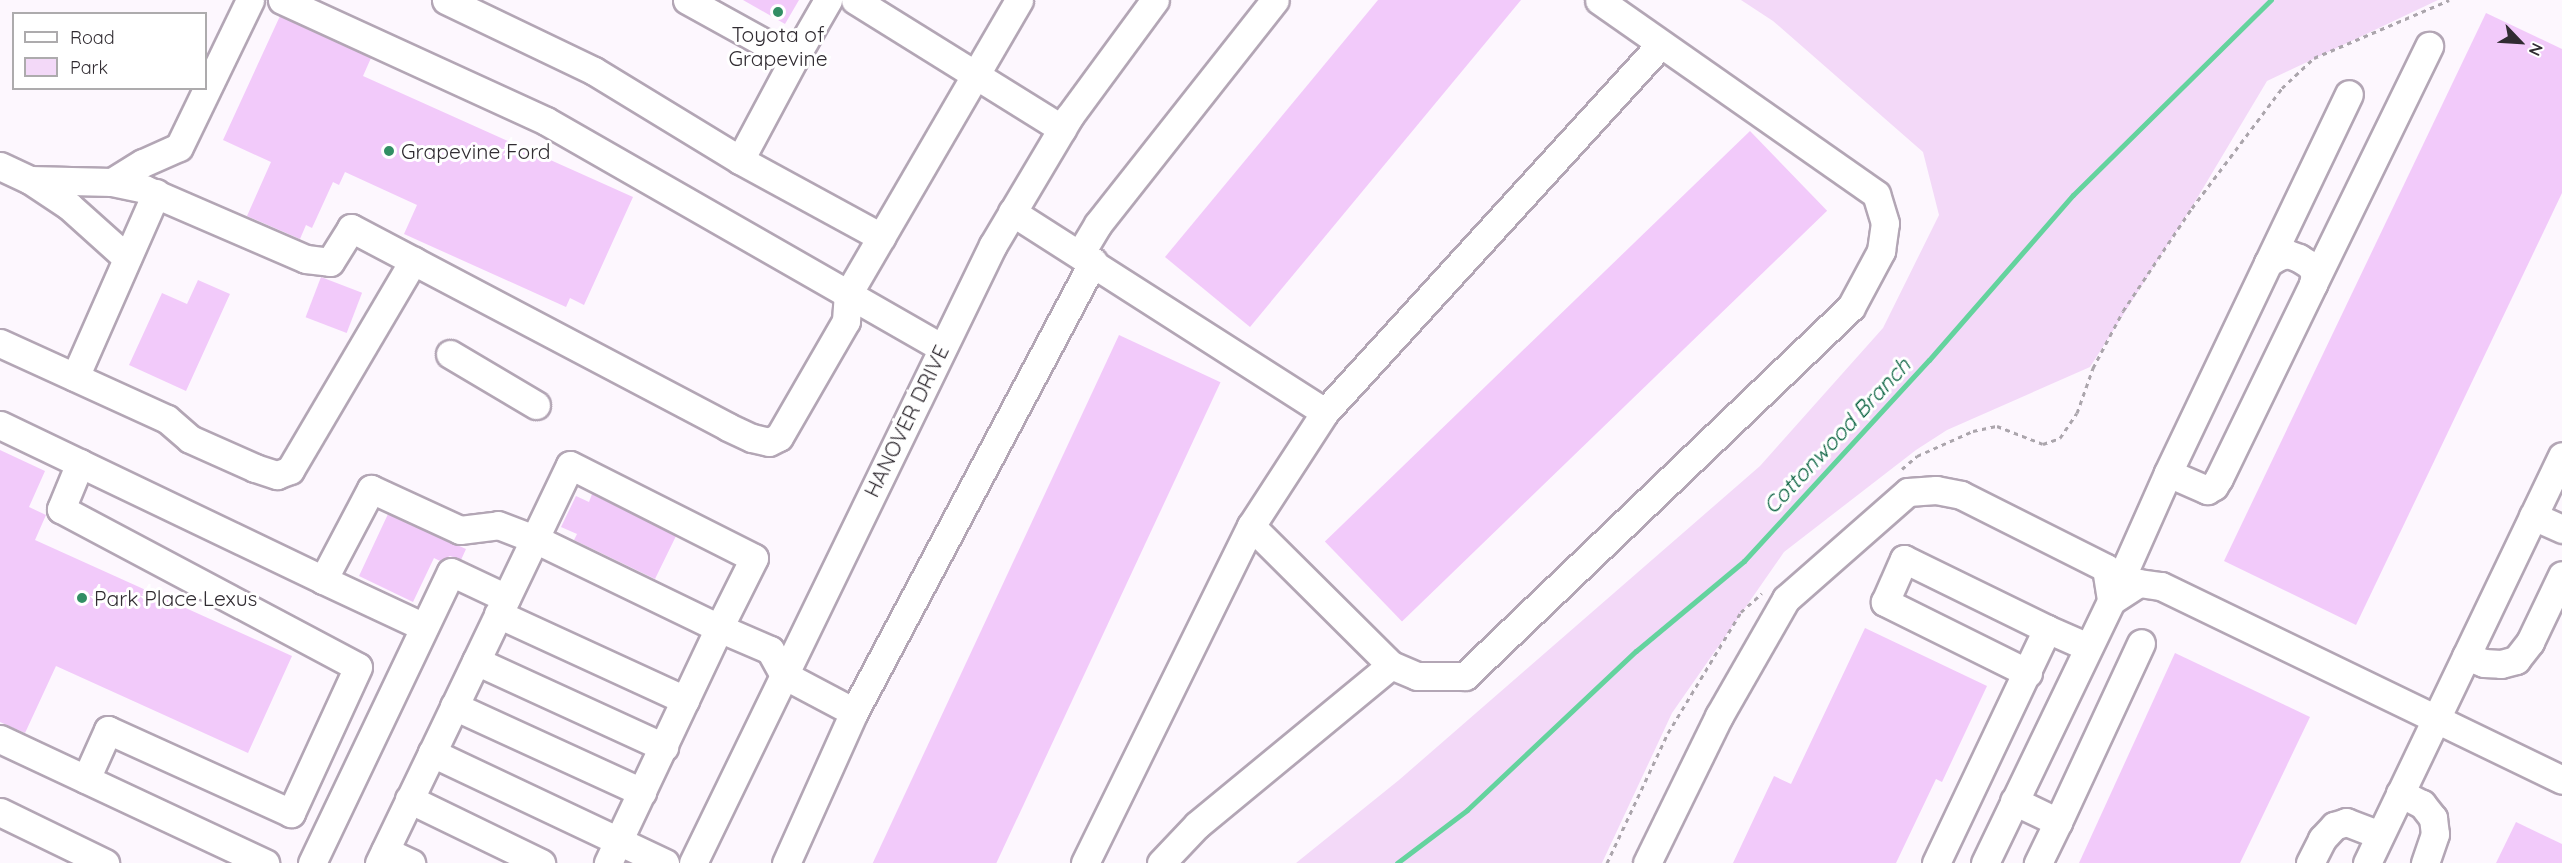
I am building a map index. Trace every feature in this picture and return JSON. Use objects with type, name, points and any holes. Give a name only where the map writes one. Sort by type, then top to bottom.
[{"type":"street","points":[[207,89],[250,0]]},
{"type":"street","points":[[282,0],[546,121],[941,347]]},
{"type":"street","points":[[446,0],[594,72],[740,160],[881,237]]},
{"type":"street","points":[[687,0],[794,59]]},
{"type":"street","points":[[740,160],[828,0]]},
{"type":"street","points":[[855,0],[1062,129]]},
{"type":"street","points":[[30,180],[112,182],[156,193],[306,259],[330,262],[351,228],[728,427],[752,438],[769,442],[779,437],[846,321],[848,294],[1019,0]]},
{"type":"street","name":"HANOVER DRIVE","points":[[693,863],[941,347],[1012,212],[1062,129],[1155,0]]},
{"type":"street","points":[[786,863],[854,712],[1087,258],[1098,224],[1275,0]]},
{"type":"street","points":[[1251,526],[1391,665],[1417,676],[1465,676],[1851,307],[1881,251],[1885,224],[1876,194],[1599,0]]},
{"type":"street","points":[[1085,863],[1251,526],[1325,412],[1661,44]]},
{"type":"street","points":[[2168,474],[2206,490],[2214,486],[2429,46]]},
{"type":"street","points":[[112,182],[143,163],[179,147],[207,90]]},
{"type":"street","points":[[1985,863],[2349,94]]},
{"type":"street","points":[[0,165],[30,180],[69,206],[127,258]]},
{"type":"street","points":[[75,377],[156,193]]},
{"type":"street","points":[[1012,212],[1325,412]]},
{"type":"street","points":[[2268,262],[2278,255],[2288,254],[2299,258],[2310,266],[2315,274],[2313,284]]},
{"type":"street","points":[[0,343],[167,419],[190,439],[255,468],[277,475],[290,470],[413,261]]},
{"type":"street","points":[[450,354],[536,405]]},
{"type":"street","points":[[0,425],[424,627]]},
{"type":"street","points":[[2367,863],[2562,456]]},
{"type":"street","points":[[80,463],[61,509],[358,667],[291,813],[108,730],[86,779]]},
{"type":"street","points":[[411,863],[382,857],[570,465],[754,558],[613,852]]},
{"type":"street","points":[[323,580],[371,489],[460,530],[498,525],[535,539],[719,628],[770,650],[784,675],[854,712]]},
{"type":"street","points":[[1647,863],[1719,716],[1786,599],[1908,492],[1936,490],[1961,495],[2106,568],[2111,601]]},
{"type":"street","points":[[2533,516],[2562,529]]},
{"type":"street","points":[[2028,673],[1885,602],[1904,559],[2088,647]]},
{"type":"street","points":[[312,863],[450,572],[502,606],[685,700]]},
{"type":"street","points":[[2466,656],[2484,663],[2502,664],[2516,660],[2530,642],[2562,575]]},
{"type":"street","points":[[2111,601],[2139,583],[2161,585],[2562,780]]},
{"type":"street","points":[[1936,863],[2047,629]]},
{"type":"street","points":[[2038,863],[2141,643]]},
{"type":"street","points":[[476,661],[663,747]]},
{"type":"street","points":[[1161,863],[1197,825],[1391,665]]},
{"type":"street","points":[[454,706],[642,792]]},
{"type":"street","points":[[0,739],[265,863]]},
{"type":"street","points":[[432,753],[613,852],[665,863]]},
{"type":"street","points":[[2400,793],[2422,804],[2433,818],[2434,834],[2425,863]]},
{"type":"street","points":[[409,799],[541,863]]},
{"type":"street","points":[[2014,801],[2058,822]]},
{"type":"street","points":[[0,813],[105,863]]},
{"type":"street","points":[[2310,863],[2322,839],[2334,826],[2346,822],[2380,835]]},
{"type":"path","points":[[1899,472],[1917,456],[1973,431],[1997,426],[2043,444],[2060,438],[2077,412],[2093,368],[2123,311],[2192,208],[2282,88],[2314,58],[2449,0]]},
{"type":"path","points":[[1607,863],[1668,734],[1713,656],[1741,612],[1767,589]]},
{"type":"green space","points":[[1741,0],[2438,0],[2267,81],[2193,205],[2090,367],[1947,430],[1916,450],[1784,552],[1672,713],[1602,863],[1296,863],[1399,780],[1760,466],[1883,328],[1939,215],[1923,152],[1773,21]]},
{"type":"building","name":"Toyota of Grapevine","points":[[743,0],[799,0],[785,24]]},
{"type":"building","points":[[1378,0],[1521,0],[1250,327],[1165,257]]},
{"type":"building","points":[[2486,13],[2562,49],[2562,193],[2356,625],[2224,561]]},
{"type":"building","name":"Grapevine Ford","points":[[280,16],[371,58],[363,76],[633,197],[584,305],[570,298],[566,307],[404,234],[417,205],[345,172],[339,185],[333,182],[312,228],[306,225],[300,239],[247,216],[271,162],[223,140]]},
{"type":"building","points":[[1750,131],[1827,211],[1402,621],[1325,542]]},
{"type":"building","points":[[321,277],[362,293],[347,333],[306,317]]},
{"type":"building","points":[[198,280],[230,294],[186,391],[129,365],[162,293],[187,304]]},
{"type":"building","points":[[1119,335],[1221,382],[996,863],[873,863]]},
{"type":"building","name":"Park Place Lexus","points":[[0,450],[45,471],[29,507],[46,515],[35,540],[292,656],[248,753],[56,666],[25,733],[0,722]]},
{"type":"building","points":[[592,494],[676,536],[655,579],[574,540],[577,534],[561,527],[576,496],[589,502]]},
{"type":"building","points":[[388,514],[466,549],[461,560],[450,556],[440,561],[434,558],[413,602],[359,576]]},
{"type":"building","points":[[1865,628],[1987,686],[1942,782],[1936,779],[1896,863],[1733,863],[1774,776],[1791,784]]},
{"type":"building","points":[[2175,653],[2310,717],[2240,863],[2079,863]]},
{"type":"building","points":[[2516,822],[2562,844],[2562,863],[2496,863]]},
{"type":"waterway","name":"Cottonwood Branch","points":[[1397,863],[1467,810],[1636,651],[1744,561],[1929,360],[2073,195],[2271,0]]},
{"type":"place","name":"Toyota of Grapevine","points":[[778,12]]},
{"type":"place","name":"Grapevine Ford","points":[[389,151]]},
{"type":"place","name":"Park Place Lexus","points":[[82,598]]}]
